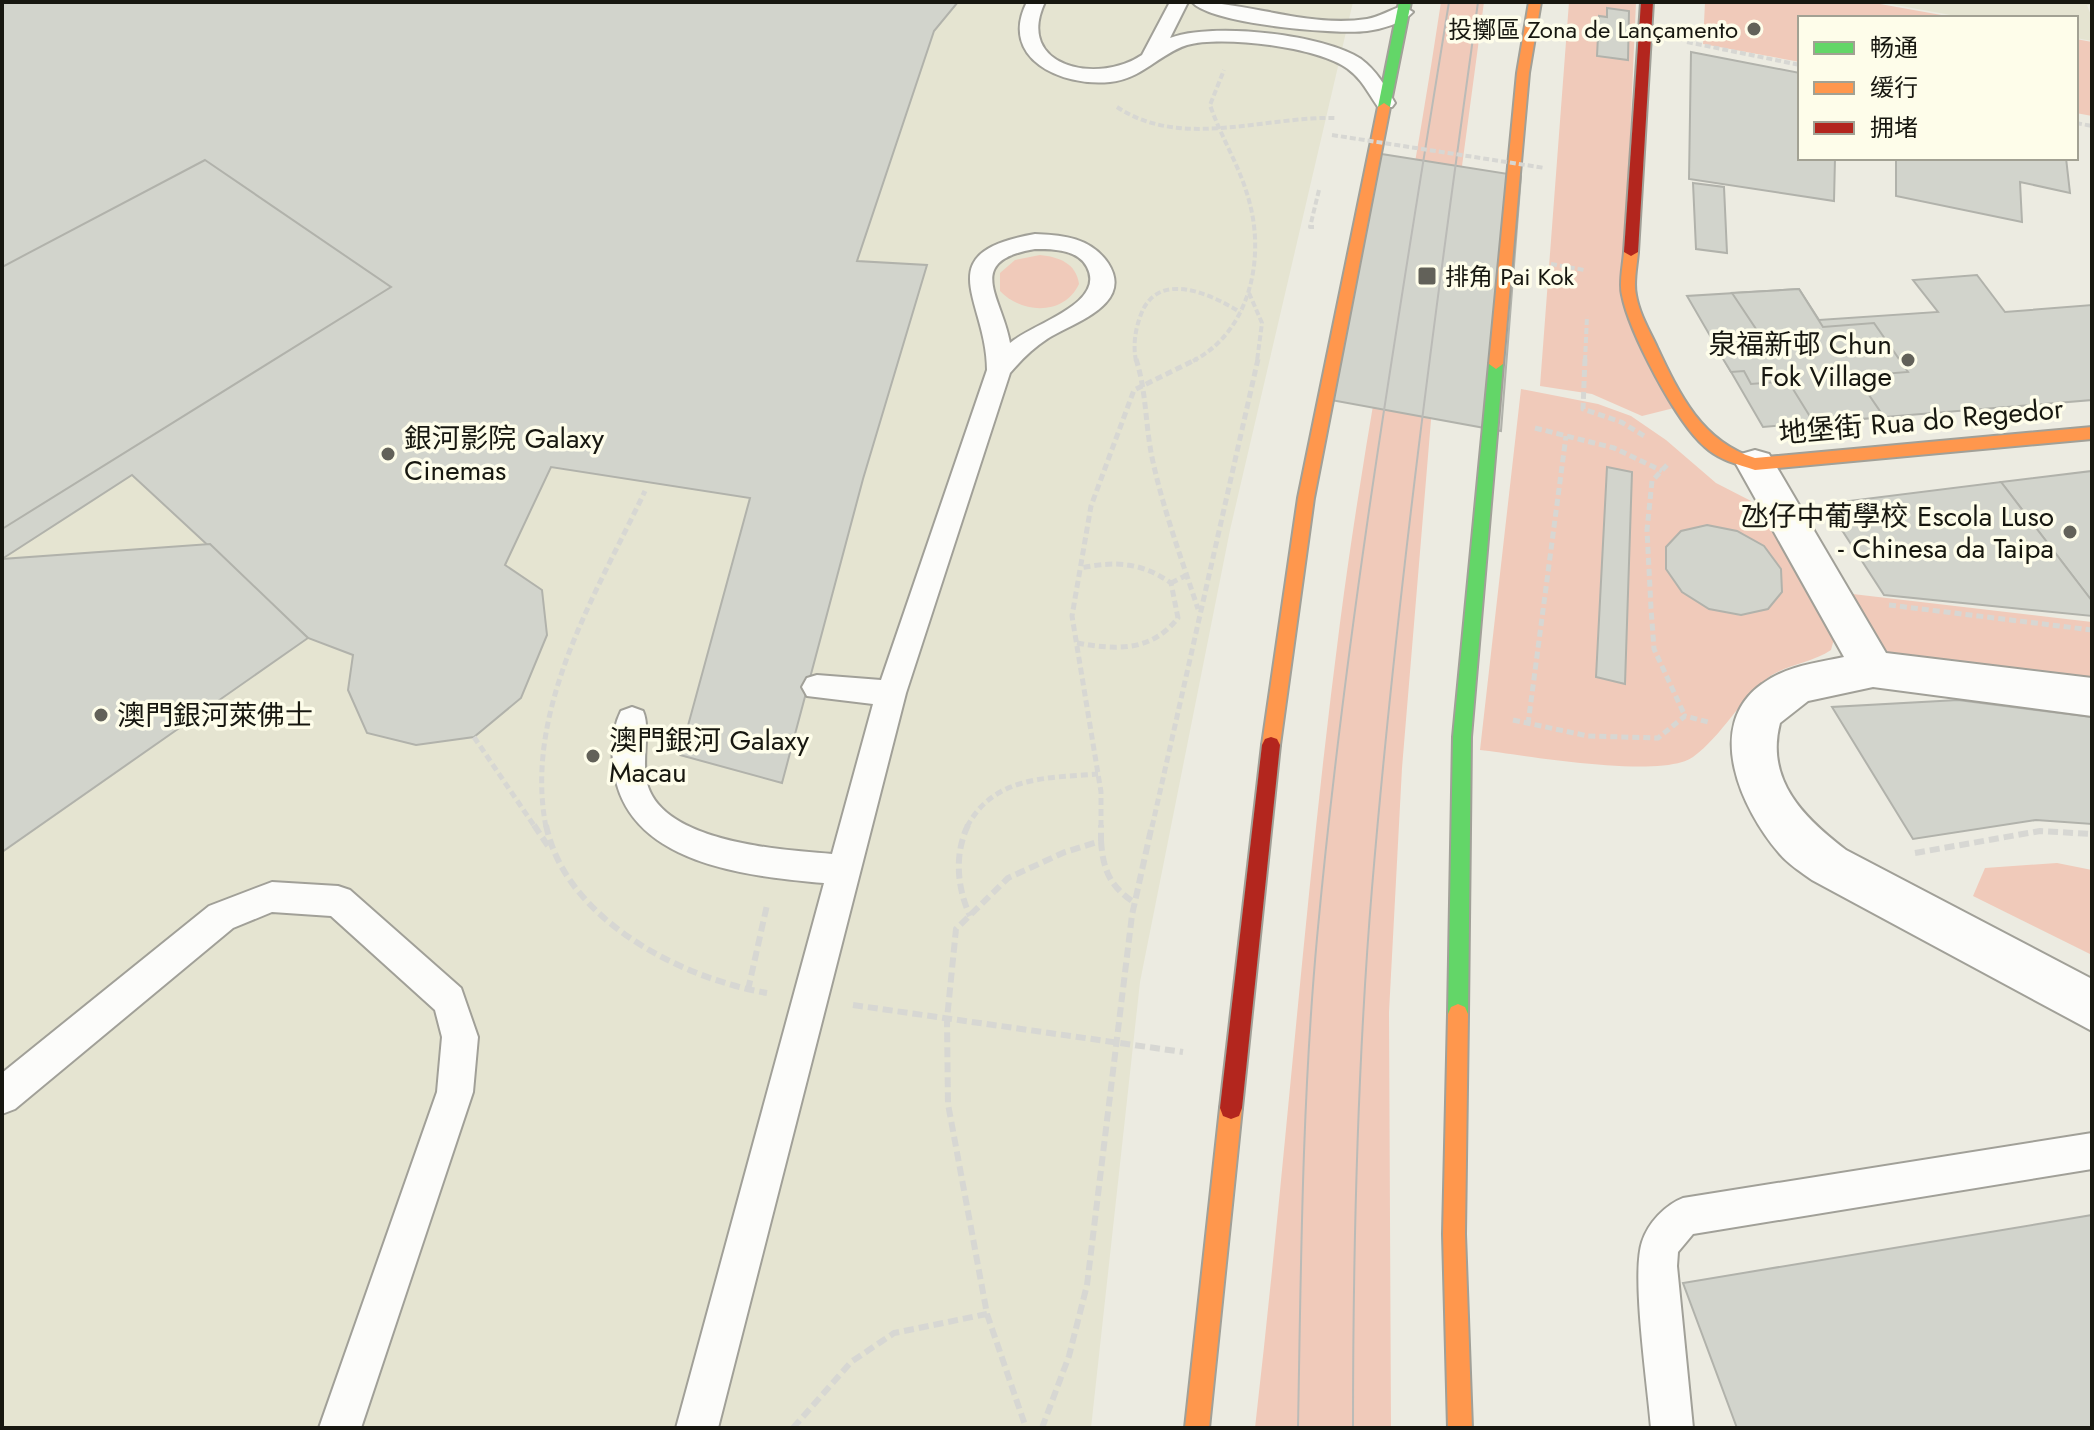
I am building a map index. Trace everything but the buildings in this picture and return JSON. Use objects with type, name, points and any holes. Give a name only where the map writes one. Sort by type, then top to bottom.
[{"type":"main road","points":[[1460,1428],[1454,1234],[1465,710],[1526,46],[1535,2]]},
{"type":"main road","points":[[1647,2],[1628,292],[1633,311],[1704,439],[1726,457],[1755,464]]},
{"type":"main road","points":[[1197,1428],[1263,803],[1306,498],[1404,7]]},
{"type":"main road","points":[[1515,13],[1526,46]]},
{"type":"main road","name":"地堡街 Rua do Regedor","points":[[1755,464],[2092,433]]},
{"type":"street","points":[[1755,464],[1873,669]]},
{"type":"street","points":[[2092,697],[1873,669],[1798,685],[1764,710],[1754,750],[1770,805],[1797,840],[1829,865],[2092,1006]]},
{"type":"lane","points":[[1036,2],[1025,25],[1025,38],[1042,60],[1058,68],[1096,76],[1124,73],[1149,62],[1179,41],[1195,37],[1248,40],[1324,51],[1346,59],[1363,71],[1385,103]]},
{"type":"lane","points":[[1149,62],[1179,2]]},
{"type":"lane","points":[[1201,2],[1224,11],[1332,26],[1366,26],[1404,7]]},
{"type":"lane","points":[[697,1428],[808,998],[891,693],[999,370],[999,344],[993,318],[978,281],[982,267],[1001,250],[1029,241],[1050,240],[1085,252],[1096,263],[1101,275],[1101,288],[1095,301],[1083,311],[1041,331],[999,370]]},
{"type":"lane","points":[[817,687],[891,693]]},
{"type":"lane","points":[[632,720],[626,759],[633,790],[651,821],[673,836],[709,849],[777,863],[842,870]]},
{"type":"lane","points":[[2,1096],[221,917],[272,897],[338,901],[449,1000],[460,1037],[455,1092],[340,1428]]},
{"type":"lane","points":[[1672,1428],[1658,1266],[1660,1244],[1683,1217],[2092,1151]]},
{"type":"path","points":[[1645,33],[1798,65]]},
{"type":"path","points":[[1135,903],[1115,891],[1103,870],[1098,774],[1072,616],[1091,506],[1134,390],[1219,344],[1249,293],[1254,234],[1249,201],[1210,105],[1225,68],[1248,40]]},
{"type":"path","points":[[1096,76],[1104,95],[1124,115],[1154,125],[1216,126],[1336,117]]},
{"type":"path","points":[[1332,135],[1545,168]]},
{"type":"path","points":[[1537,262],[1589,270]]},
{"type":"path","points":[[1198,610],[1176,551],[1150,451],[1144,383],[1135,353],[1137,324],[1146,302],[1167,288],[1193,289],[1214,295],[1240,312]]},
{"type":"path","points":[[1042,1428],[1069,1356],[1087,1285],[1135,903],[1198,610],[1262,339],[1262,323],[1249,293]]},
{"type":"path","points":[[1587,301],[1583,409],[1621,422],[1649,440]]},
{"type":"path","points":[[1492,418],[1614,448],[1662,471]]},
{"type":"path","points":[[1528,724],[1566,436]]},
{"type":"path","points":[[1664,454],[1679,471]]},
{"type":"path","points":[[1671,462],[1652,481],[1647,530],[1654,649],[1685,716],[1754,750]]},
{"type":"path","points":[[1077,643],[1110,649],[1141,646],[1167,635],[1178,618],[1171,583],[1152,568],[1119,560],[1080,568]]},
{"type":"path","points":[[1171,583],[1187,575]]},
{"type":"path","points":[[1832,598],[2092,630]]},
{"type":"path","points":[[1465,710],[1588,736],[1658,738],[1685,716]]},
{"type":"path","points":[[474,737],[550,850]]},
{"type":"path","points":[[970,916],[960,899],[960,850],[972,814],[999,790],[1098,774]]},
{"type":"path","points":[[1916,853],[2040,831],[2092,834]]},
{"type":"path","points":[[1026,1428],[987,1314],[948,1104],[947,1019],[956,929],[1008,878],[1065,852],[1101,841]]},
{"type":"path","points":[[748,990],[777,863]]},
{"type":"path","points":[[808,998],[1236,1059]]},
{"type":"path","points":[[793,1428],[851,1362],[894,1333],[987,1314]]},
{"type":"shaded area","name":"澳門銀河 Galaxy Macau","points":[[2,2],[1353,2],[1230,530],[1140,982],[1091,1428],[2,1428]]},
{"type":"shaded area","points":[[1441,2],[1484,2],[1436,360],[1402,768],[1389,1012],[1391,1428],[1255,1428],[1316,824],[1340,623]]},
{"type":"shaded area","points":[[1569,2],[1636,2],[1624,274],[1682,406],[1642,416],[1592,394],[1540,386]]},
{"type":"shaded area","name":"投擲區 Zona de Lançamento","points":[[1705,2],[1869,2],[1947,16],[1798,16],[1798,62],[1703,44]]},
{"type":"shaded area","points":[[1879,2],[2092,2],[2092,5],[2087,5],[2092,18],[2092,41],[2078,38],[2078,16],[1956,16]]},
{"type":"shaded area","points":[[2078,39],[2092,42],[2092,116],[2078,113]]},
{"type":"shaded area","points":[[1040,255],[1054,257],[1070,266],[1079,284],[1072,294],[1063,302],[1042,308],[1009,299],[1000,291],[1000,273],[1015,260]]},
{"type":"shaded area","points":[[1521,389],[1598,404],[1631,416],[1666,440],[1716,483],[1751,501],[1783,544],[1835,635],[1831,650],[1769,677],[1693,757],[1676,764],[1623,766],[1480,750]]},
{"type":"shaded area","points":[[1844,593],[2092,622],[2092,683],[1883,656]]},
{"type":"shaded area","points":[[2057,863],[2092,870],[2092,955],[1973,896],[1985,868]]},
{"type":"tram line","points":[[1298,1428],[1308,1060],[1329,820],[1375,469],[1449,2]]},
{"type":"tram line","points":[[1353,1428],[1357,1158],[1372,888],[1406,555],[1478,2]]},
{"type":"traffic: fast","points":[[1384,107],[1405,2]]},
{"type":"traffic: fast","points":[[1458,1014],[1462,737],[1496,364]]},
{"type":"traffic: slow","points":[[1496,364],[1523,73],[1535,2]]},
{"type":"traffic: slow","points":[[1271,745],[1306,498],[1384,107]]},
{"type":"traffic: slow","points":[[1631,252],[1628,292],[1633,311],[1666,381],[1693,426],[1711,444],[1731,457],[1755,464],[2092,433]]},
{"type":"traffic: slow","points":[[1458,1014],[1454,1234],[1460,1428]]},
{"type":"traffic: slow","points":[[1197,1428],[1231,1108]]},
{"type":"traffic: jam","points":[[1631,252],[1647,2]]},
{"type":"traffic: jam","points":[[1231,1108],[1271,745]]},
{"type":"place","name":"投擲區 Zona de Lançamento","points":[[1754,29]]},
{"type":"place","name":"排角 Pai Kok","points":[[1427,276]]},
{"type":"place","name":"泉福新邨 Chun Fok Village","points":[[1908,360]]},
{"type":"place","name":"銀河影院 Galaxy Cinemas","points":[[388,454]]},
{"type":"place","name":"氹仔中葡學校 Escola Luso - Chinesa da Taipa","points":[[2070,532]]},
{"type":"place","name":"澳門銀河萊佛士","points":[[101,715]]},
{"type":"place","name":"澳門銀河 Galaxy Macau","points":[[593,756]]}]
